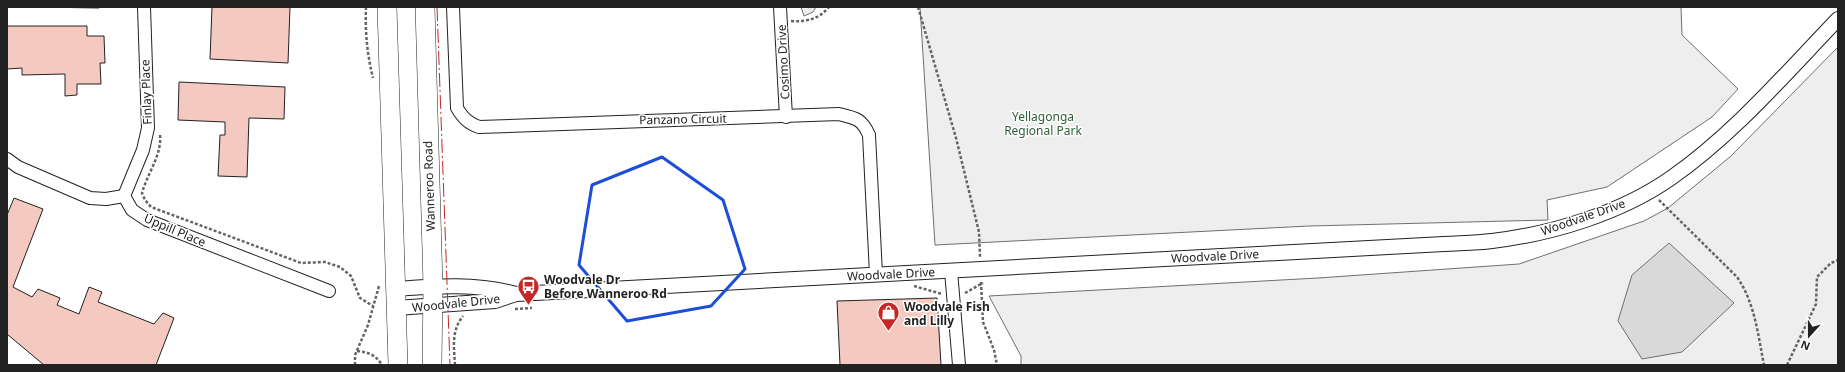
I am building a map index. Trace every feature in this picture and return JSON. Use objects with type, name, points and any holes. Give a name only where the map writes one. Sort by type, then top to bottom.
[{"type":"highway","points":[[387,7],[398,365]]},
{"type":"highway","name":"Wanneroo Road","points":[[425,7],[433,286],[432,365]]},
{"type":"street","name":"Finlay Place","points":[[124,196],[142,150],[148,123],[144,7]]},
{"type":"street","name":"Panzano Circuit","points":[[453,7],[457,108],[466,120],[479,127],[839,114],[856,118],[865,126],[869,135],[871,147],[876,274]]},
{"type":"street","name":"Cosimo Drive","points":[[780,7],[786,117]]},
{"type":"street","name":"Woodvale Drive","points":[[396,308],[495,301],[516,294],[1485,241],[1546,232],[1612,209],[1670,179],[1707,150],[1734,126],[1838,19]]},
{"type":"street","points":[[7,159],[18,167],[90,198],[106,200],[124,196]]},
{"type":"street","name":"Uppill Place","points":[[124,196],[132,210],[147,220],[329,291]]},
{"type":"street","points":[[951,271],[959,365]]},
{"type":"street","name":"Woodvale Drive","points":[[396,289],[433,286],[494,288],[516,294]]},
{"type":"path","points":[[791,14],[791,21],[805,22],[822,15],[830,7]]},
{"type":"path","points":[[918,7],[956,138],[977,225],[983,322],[994,350],[997,365]]},
{"type":"path","points":[[148,123],[158,123],[161,142],[142,193],[145,200],[151,207],[301,263],[316,264],[325,262],[340,267],[351,276],[360,298],[373,306]]},
{"type":"path","points":[[1658,198],[1738,277],[1746,289],[1751,301],[1764,365]]},
{"type":"path","points":[[1787,365],[1816,304],[1817,277],[1831,263],[1838,260]]},
{"type":"path","points":[[356,365],[357,351],[368,325]]},
{"type":"path","points":[[357,351],[374,355],[383,365]]},
{"type":"highlighted area","points":[[662,157],[723,200],[745,269],[711,306],[627,321],[579,265],[592,185]]},
{"type":"green space","points":[[801,7],[816,7],[813,12],[804,16]]},
{"type":"green space","name":"Yellagonga Regional Park","points":[[920,7],[1681,7],[1682,35],[1738,89],[1712,117],[1607,187],[1547,200],[1548,220],[1309,226],[935,245]]},
{"type":"green space","points":[[1838,47],[1838,365],[1021,365],[1021,356],[989,296],[1318,278],[1519,264],[1644,221],[1668,208],[1731,156]]},
{"type":"shaded area","points":[[1669,243],[1734,303],[1682,352],[1642,359],[1618,321],[1632,275]]},
{"type":"building","points":[[39,7],[99,7],[99,8]]},
{"type":"building","points":[[212,7],[290,7],[288,63],[210,59]]},
{"type":"building","points":[[7,26],[87,26],[87,36],[104,36],[105,63],[100,63],[101,84],[77,84],[77,95],[65,96],[65,74],[22,75],[22,68],[7,69]]},
{"type":"building","points":[[179,82],[285,87],[284,119],[249,118],[247,177],[218,176],[220,135],[225,135],[225,122],[178,120]]},
{"type":"building","points":[[14,198],[43,209],[13,287],[32,297],[38,289],[60,298],[57,305],[79,314],[89,287],[102,292],[98,302],[154,324],[163,313],[174,318],[156,365],[44,365],[7,334],[7,215]]},
{"type":"building","name":"Woodvale Fish and Lilly","points":[[937,298],[941,365],[840,365],[837,301]]},
{"type":"power","points":[[437,7],[450,365]]},
{"type":"place","name":"Woodvale Dr Before Wanneroo Rd","points":[[529,306]]},
{"type":"place","name":"Woodvale Fish and Lilly","points":[[889,332]]}]
